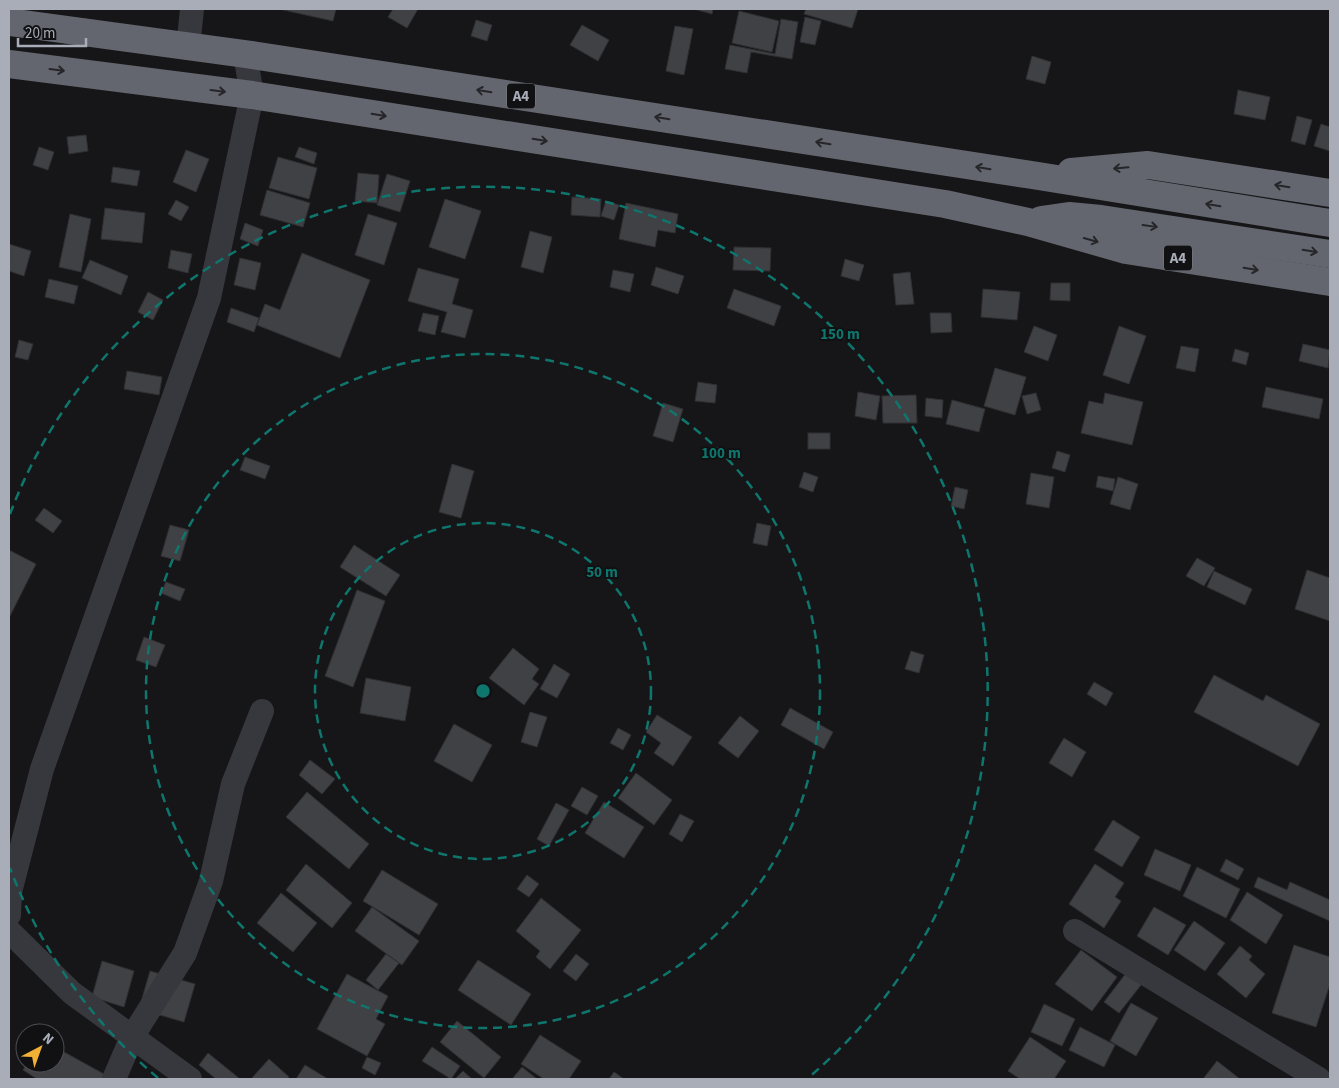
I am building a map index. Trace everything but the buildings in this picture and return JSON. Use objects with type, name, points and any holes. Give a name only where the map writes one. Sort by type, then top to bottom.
[{"type":"highway","name":"A4","points":[[9,22],[188,48],[245,54],[1032,175],[1330,223]]},
{"type":"highway","name":"A4","points":[[9,64],[252,95],[945,204],[1028,222],[1126,250],[1330,282]]},
{"type":"highway","name":"A4","points":[[1032,175],[1148,165],[1330,193]]},
{"type":"highway","name":"A4","points":[[1028,222],[1069,216],[1102,219],[1330,254]]},
{"type":"street","points":[[188,48],[192,9]]},
{"type":"street","points":[[9,916],[10,892],[42,769],[209,298],[252,95],[245,54]]},
{"type":"street","points":[[114,1079],[132,1037],[186,953],[211,881],[233,784],[262,711]]},
{"type":"street","points":[[9,931],[72,992],[190,1079]]},
{"type":"street","points":[[1075,931],[1319,1079]]}]
